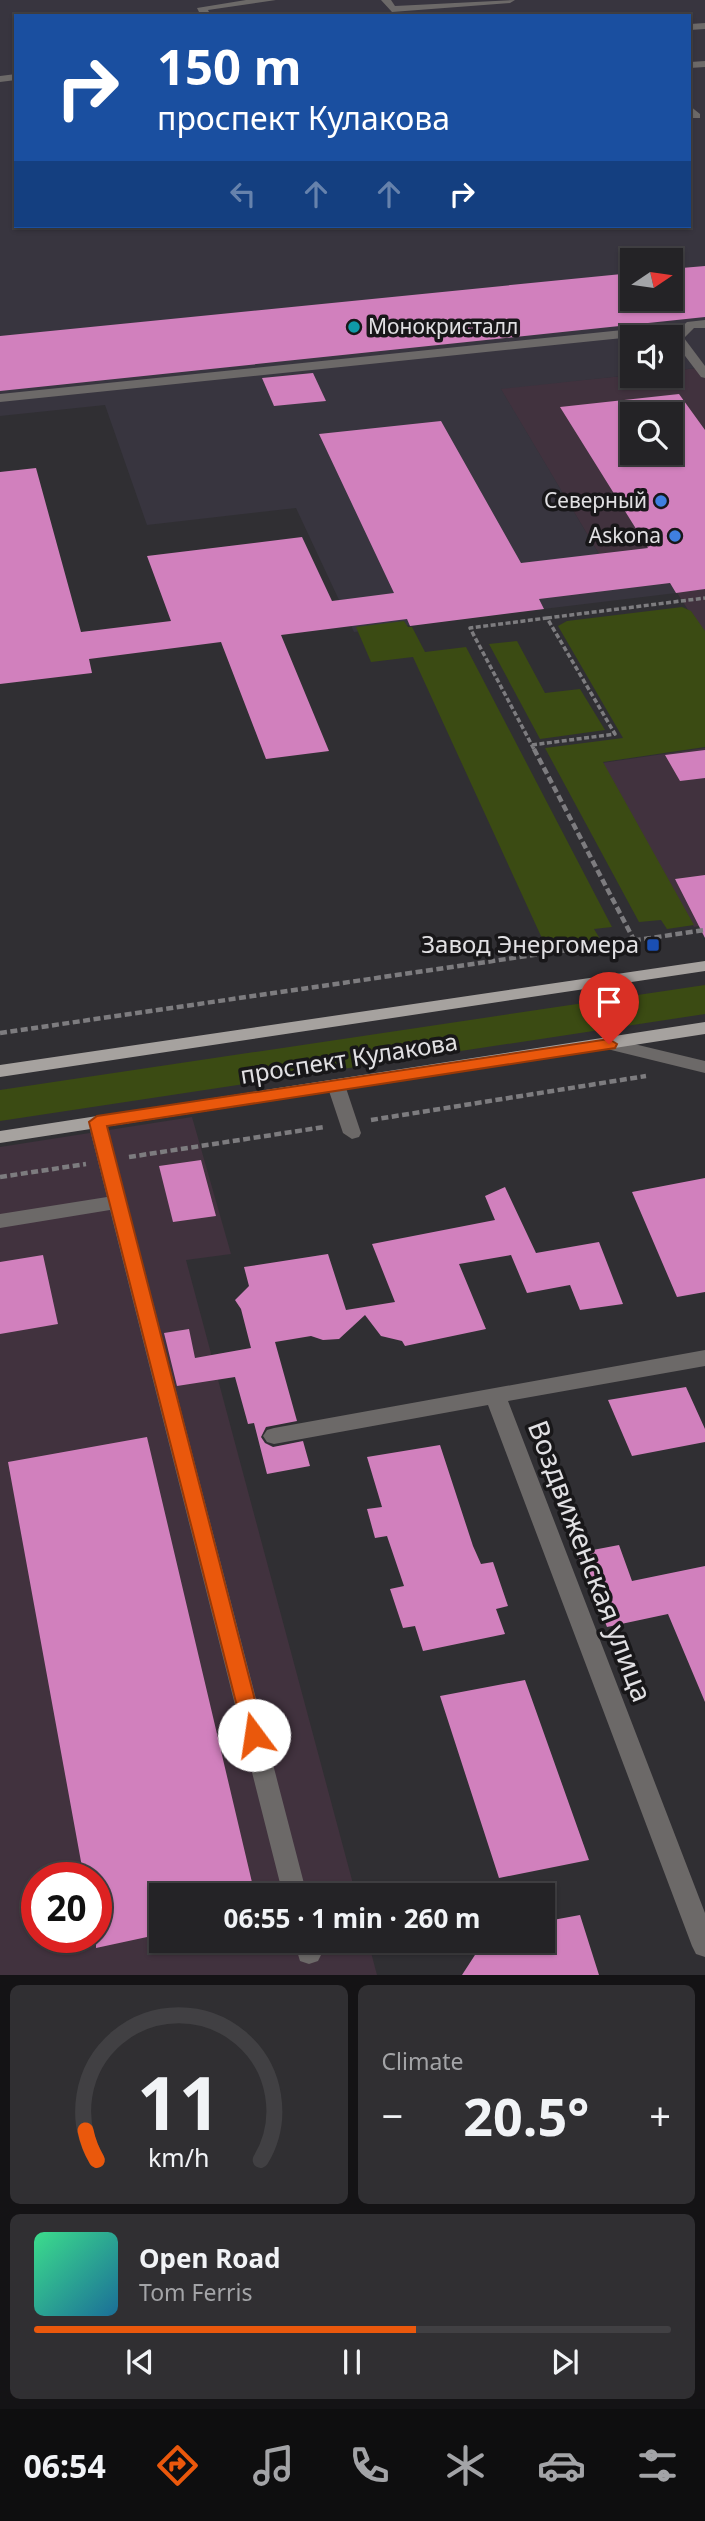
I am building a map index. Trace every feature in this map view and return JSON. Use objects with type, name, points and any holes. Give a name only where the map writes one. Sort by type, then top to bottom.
[{"type":"main road","name":"проспект Кулакова","points":[[0,1071],[705,967]]},
{"type":"main road","name":"проспект Кулакова","points":[[0,1137],[705,1028]]},
{"type":"street","points":[[205,14],[202,8],[271,0]]},
{"type":"street","points":[[386,0],[392,9],[510,0]]},
{"type":"street","points":[[683,332],[691,326],[705,324]]},
{"type":"street","points":[[0,398],[620,334]]},
{"type":"street","points":[[683,345],[705,373]]},
{"type":"street","points":[[609,1044],[705,1067]]},
{"type":"street","points":[[336,1086],[352,1133]]},
{"type":"street","points":[[97,1122],[292,1883]]},
{"type":"street","points":[[0,1221],[117,1202]]},
{"type":"street","name":"Воздвиженская улица","points":[[705,1358],[495,1396],[705,1946]]},
{"type":"street","points":[[274,1436],[495,1396]]},
{"type":"path","points":[[634,940],[470,628],[705,598]]},
{"type":"path","points":[[532,745],[615,734],[547,618]]},
{"type":"path","points":[[0,1032],[705,930]]},
{"type":"shaded area","points":[[0,0],[705,0],[705,367],[683,370],[683,325],[620,325],[620,376],[501,389],[599,554],[648,548],[676,593],[354,632],[296,508],[147,525],[105,405],[0,416]]},
{"type":"shaded area","points":[[705,367],[705,636],[648,548],[599,554],[500,388],[620,376],[620,388],[683,388],[683,370]]},
{"type":"shaded area","points":[[705,748],[705,925],[694,927],[602,763]]},
{"type":"shaded area","points":[[192,1117],[231,1254],[186,1260],[353,1883],[149,1883],[149,1953],[371,1953],[377,1975],[0,1975],[0,1147]]},
{"type":"green space","points":[[682,607],[691,611],[705,631],[705,747],[603,762],[694,925],[667,929],[661,920],[639,922],[545,748],[623,738],[558,626],[567,621]]},
{"type":"green space","points":[[404,621],[408,627],[412,627],[425,652],[466,647],[612,927],[594,929],[600,939],[546,947],[413,657],[371,662],[356,627]]},
{"type":"green space","points":[[517,641],[545,693],[580,689],[605,730],[540,739],[489,644]]},
{"type":"green space","points":[[705,985],[705,1014],[0,1121],[0,1090]]},
{"type":"building","name":"Монокристалл","points":[[705,266],[705,317],[0,391],[0,336],[620,274],[620,312],[682,312],[683,268]]},
{"type":"building","points":[[313,373],[326,401],[274,406],[262,378]]},
{"type":"building","points":[[679,394],[705,430],[705,589],[676,593],[670,583],[539,599],[544,609],[410,626],[407,619],[281,635],[329,751],[266,759],[221,642],[89,659],[92,673],[0,684],[0,472],[36,468],[81,632],[171,621],[147,556],[302,537],[332,601],[394,593],[319,434],[441,421],[521,563],[648,548],[560,407]]},
{"type":"building","points":[[705,750],[705,778],[680,781],[665,755]]},
{"type":"building","points":[[705,875],[705,938],[675,879]]},
{"type":"building","points":[[201,1160],[216,1216],[173,1222],[159,1166]]},
{"type":"building","points":[[705,1178],[705,1292],[677,1297],[632,1192]]},
{"type":"building","points":[[505,1187],[536,1253],[599,1242],[623,1304],[580,1310],[570,1285],[527,1293],[511,1255],[459,1264],[486,1329],[405,1346],[402,1341],[381,1336],[365,1315],[339,1339],[323,1340],[311,1336],[275,1342],[297,1421],[266,1427],[261,1437],[273,1447],[303,1441],[310,1466],[267,1474],[254,1423],[248,1424],[235,1377],[177,1386],[164,1333],[189,1329],[195,1358],[251,1348],[241,1309],[235,1300],[249,1286],[244,1267],[328,1254],[346,1310],[395,1302],[372,1244],[495,1220],[485,1196]]},
{"type":"building","points":[[43,1255],[58,1324],[0,1334],[0,1262]]},
{"type":"building","points":[[686,1387],[705,1429],[705,1442],[632,1456],[608,1400]]},
{"type":"building","points":[[147,1437],[252,1883],[149,1883],[149,1937],[112,1945],[112,1862],[81,1862],[8,1462]]},
{"type":"building","points":[[440,1445],[473,1546],[481,1564],[493,1562],[508,1606],[496,1609],[505,1634],[423,1651],[415,1626],[403,1628],[390,1589],[404,1586],[387,1536],[375,1538],[367,1509],[382,1507],[367,1457]]},
{"type":"building","points":[[619,1545],[632,1581],[705,1566],[705,1702],[668,1614],[607,1627],[577,1553]]},
{"type":"building","points":[[525,1680],[589,1860],[499,1878],[440,1696]]},
{"type":"building","points":[[580,1915],[599,1975],[462,1975],[476,1953],[555,1953],[555,1920]]},
{"type":"place","name":"Монокристалл","points":[[354,327]]},
{"type":"place","name":"Северный","points":[[661,501]]},
{"type":"place","name":"Askona","points":[[675,536]]},
{"type":"place","name":"Завод Энергомера","points":[[653,945]]},
{"type":"route","points":[[254,1735],[97,1122],[609,1044]]}]
